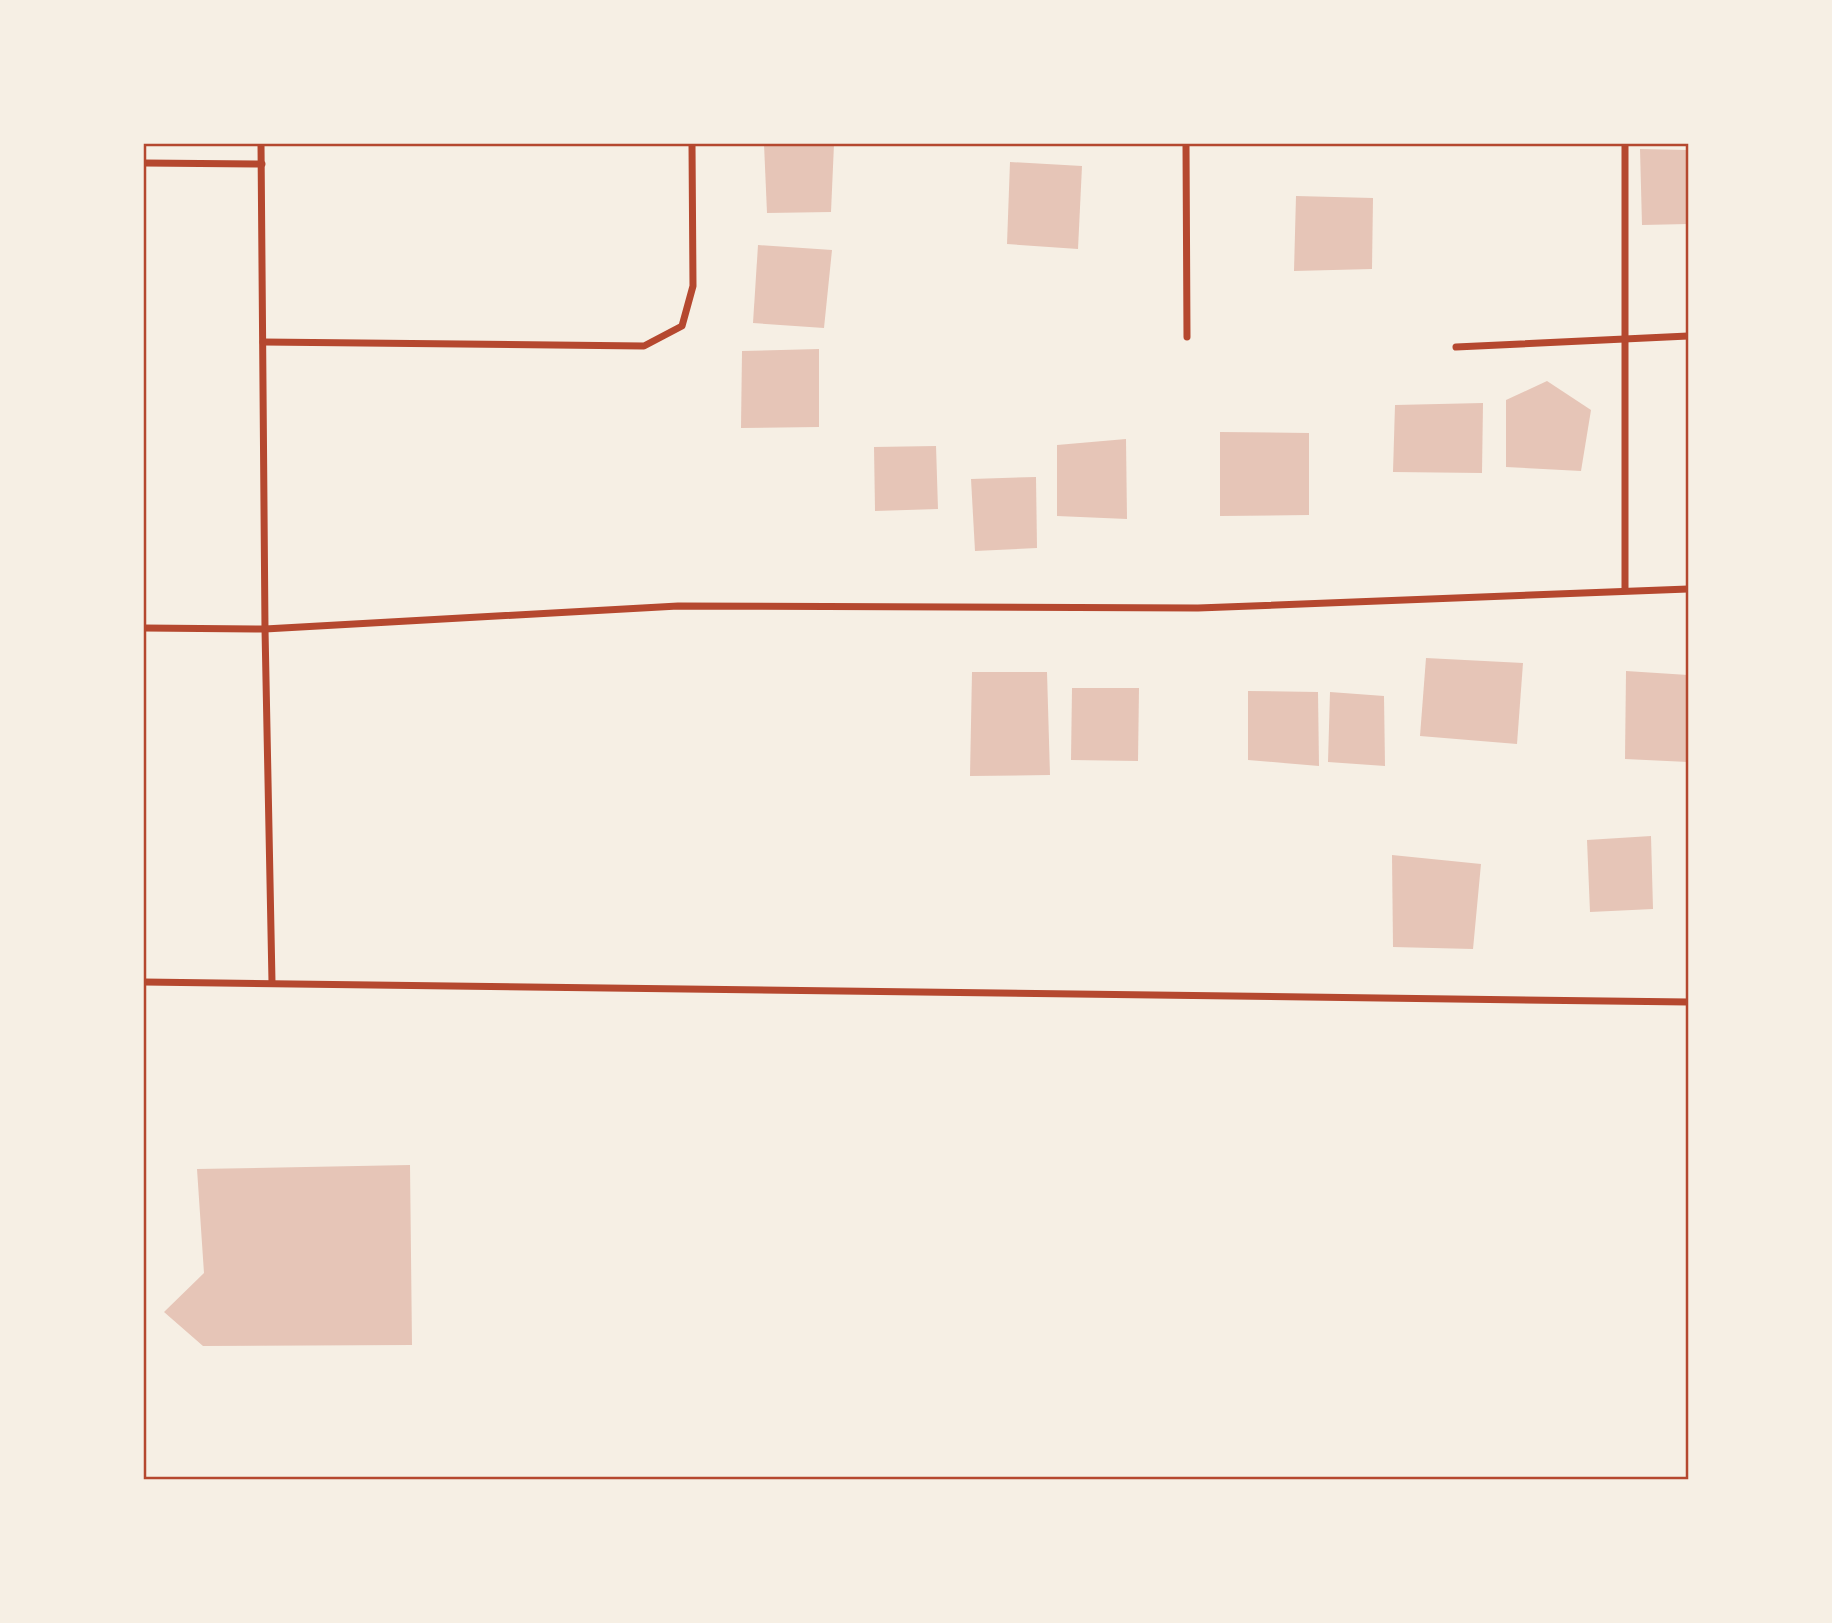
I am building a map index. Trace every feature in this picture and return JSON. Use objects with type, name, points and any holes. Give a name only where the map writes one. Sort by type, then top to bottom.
[{"type":"street","points":[[261,144],[265,629],[272,982]]},
{"type":"street","points":[[263,342],[644,346],[682,326],[693,286],[692,144]]},
{"type":"street","points":[[1186,144],[1187,337]]},
{"type":"street","points":[[1625,144],[1625,590]]},
{"type":"street","points":[[144,163],[262,164]]},
{"type":"street","points":[[1455,347],[1689,336]]},
{"type":"street","points":[[144,628],[265,629],[678,606],[1198,608],[1689,589]]},
{"type":"street","points":[[144,982],[1689,1002]]},
{"type":"building","points":[[764,144],[834,144],[831,212],[767,213]]},
{"type":"building","points":[[1640,149],[1688,150],[1688,224],[1642,225]]},
{"type":"building","points":[[1010,162],[1082,166],[1078,249],[1007,244]]},
{"type":"building","points":[[1296,196],[1373,198],[1372,269],[1294,271]]},
{"type":"building","points":[[758,245],[832,250],[824,328],[753,323]]},
{"type":"building","points":[[819,349],[819,427],[741,428],[742,351]]},
{"type":"building","points":[[1547,381],[1591,410],[1581,471],[1506,467],[1506,400]]},
{"type":"building","points":[[1483,403],[1482,473],[1393,472],[1395,405]]},
{"type":"building","points":[[1220,432],[1309,433],[1309,515],[1220,516]]},
{"type":"building","points":[[1126,439],[1127,519],[1057,516],[1057,445]]},
{"type":"building","points":[[936,446],[938,509],[875,511],[874,447]]},
{"type":"building","points":[[1036,477],[1037,548],[975,551],[971,479]]},
{"type":"building","points":[[1426,658],[1523,663],[1517,744],[1420,736]]},
{"type":"building","points":[[1626,671],[1688,675],[1688,762],[1625,759]]},
{"type":"building","points":[[972,672],[1047,672],[1050,775],[970,776]]},
{"type":"building","points":[[1072,688],[1139,688],[1138,761],[1071,760]]},
{"type":"building","points":[[1248,691],[1318,692],[1319,766],[1248,760]]},
{"type":"building","points":[[1330,692],[1384,696],[1385,766],[1328,762]]},
{"type":"building","points":[[1651,836],[1653,909],[1590,912],[1587,840]]},
{"type":"building","points":[[1392,855],[1481,864],[1473,949],[1393,947]]},
{"type":"building","points":[[410,1165],[412,1345],[203,1346],[164,1312],[204,1273],[197,1169]]}]
